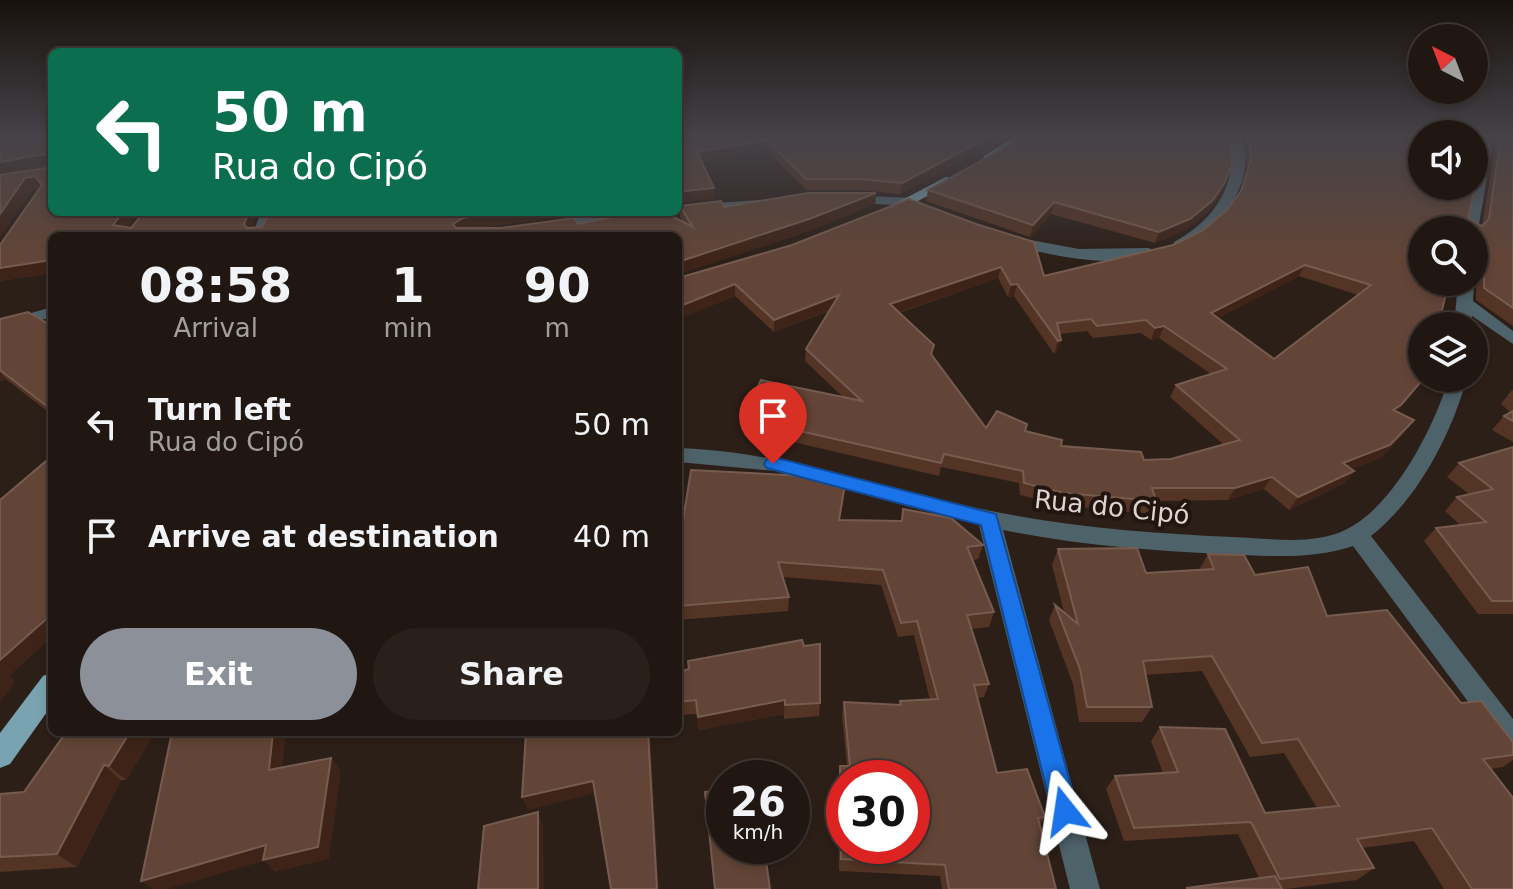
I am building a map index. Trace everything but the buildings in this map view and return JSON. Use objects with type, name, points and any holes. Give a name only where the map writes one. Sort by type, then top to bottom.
[{"type":"main road","points":[[868,218],[911,202],[957,176]]},
{"type":"main road","points":[[0,755],[48,689]]},
{"type":"street","points":[[997,235],[1036,247],[1082,253],[1125,257],[1165,251],[1196,237],[1218,214],[1237,176]]},
{"type":"street","points":[[827,199],[911,202],[940,214]]},
{"type":"street","points":[[682,210],[769,203]]},
{"type":"street","points":[[525,228],[626,216]]},
{"type":"street","points":[[1464,312],[1465,296]]},
{"type":"street","points":[[1465,303],[1513,339]]},
{"type":"street","points":[[0,327],[48,313]]},
{"type":"street","name":"Rua do Cipó","points":[[682,455],[773,464],[989,520],[1078,536],[1153,543],[1321,545],[1357,535],[1384,510],[1411,476],[1442,424],[1453,392]]},
{"type":"street","points":[[989,520],[1085,889]]},
{"type":"street","points":[[1357,535],[1513,740]]},
{"type":"route","points":[[773,464],[989,520],[1065,811]]}]
